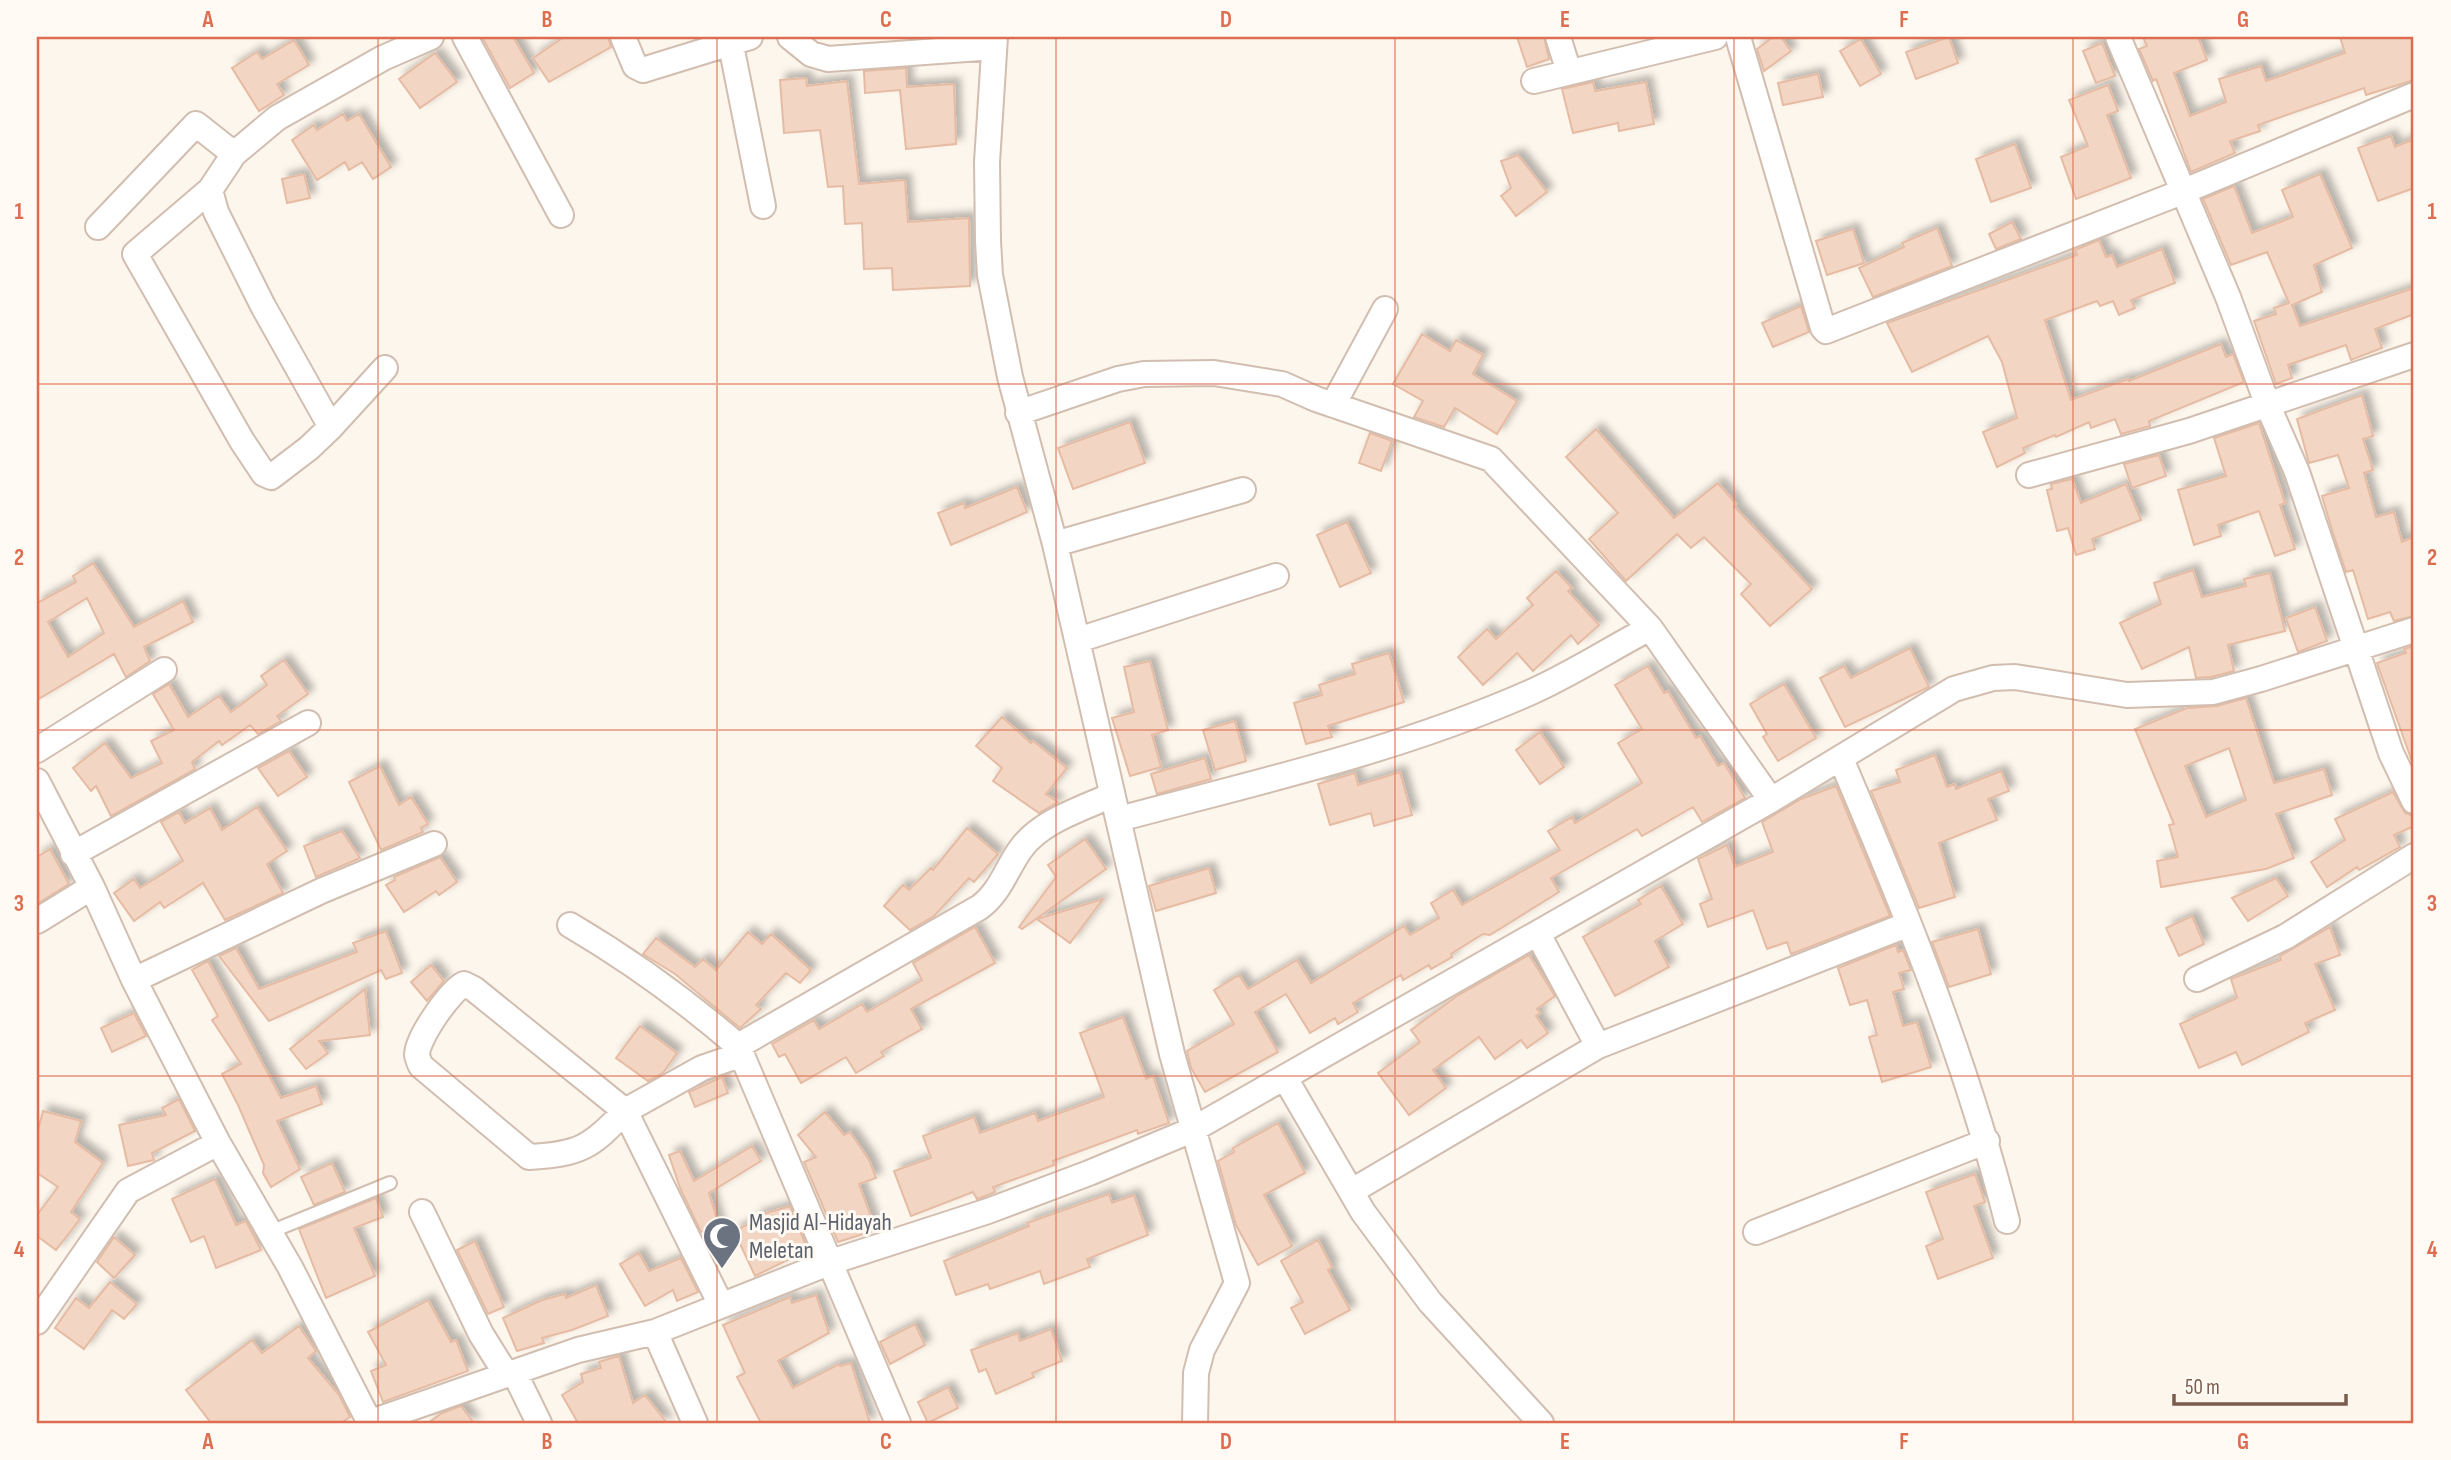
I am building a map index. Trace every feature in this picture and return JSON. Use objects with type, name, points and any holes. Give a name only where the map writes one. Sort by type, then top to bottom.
[{"type":"street","points":[[385,368],[309,449],[274,476],[264,474],[136,259],[136,252],[209,190],[234,154],[277,118],[383,58],[431,37]]},
{"type":"street","points":[[465,37],[561,215]]},
{"type":"street","points":[[623,37],[635,66],[643,69],[740,41],[763,205]]},
{"type":"street","points":[[790,37],[811,54],[828,60],[994,42],[987,162],[990,275],[1018,413],[1055,544],[1192,1130],[1237,1283],[1202,1350],[1196,1373],[1195,1423]]},
{"type":"street","points":[[1558,37],[1569,72]]},
{"type":"street","points":[[1534,81],[1715,37]]},
{"type":"street","points":[[1738,37],[1826,331],[2182,192],[2414,95]]},
{"type":"street","points":[[2118,37],[2228,297],[2268,406],[2297,472],[2354,650],[2391,753],[2414,800]]},
{"type":"street","points":[[98,227],[196,124],[234,154]]},
{"type":"street","points":[[209,190],[216,212],[257,295],[331,427]]},
{"type":"street","points":[[1332,405],[1385,309]]},
{"type":"street","points":[[2029,475],[2268,406],[2414,355]]},
{"type":"street","points":[[1018,413],[1118,379],[1144,374],[1214,373],[1268,380],[1332,405],[1491,459],[1650,628],[1771,800]]},
{"type":"street","points":[[1055,544],[1243,490]]},
{"type":"street","points":[[1078,640],[1276,576]]},
{"type":"street","points":[[1119,819],[1334,763],[1402,741],[1530,692],[1650,628]]},
{"type":"street","points":[[37,780],[72,854],[92,887],[134,980],[218,1143],[270,1232],[369,1423],[578,1350],[655,1332],[831,1262],[988,1211],[1192,1130],[1538,934],[1596,897],[1771,800],[1954,689],[1993,678],[2015,677],[2127,695],[2213,692],[2414,630]]},
{"type":"street","points":[[37,750],[164,670]]},
{"type":"street","points":[[72,854],[308,723]]},
{"type":"street","points":[[1841,759],[1909,924],[1987,1140],[2007,1221]]},
{"type":"street","points":[[721,1305],[625,1111],[474,989],[464,984],[454,989],[424,1035],[417,1056],[421,1066],[529,1157],[563,1155],[589,1146],[625,1111],[702,1068],[739,1051],[980,907],[998,889],[1021,848],[1038,833],[1058,820],[1112,795]]},
{"type":"street","points":[[134,980],[321,891],[434,844]]},
{"type":"street","points":[[2197,979],[2285,937],[2414,856]]},
{"type":"street","points":[[37,921],[92,887]]},
{"type":"street","points":[[1352,1191],[1598,1046],[1909,924]]},
{"type":"street","points":[[570,925],[636,964],[688,1003],[739,1051],[898,1423]]},
{"type":"street","points":[[1538,934],[1598,1046]]},
{"type":"street","points":[[1285,1078],[1363,1212],[1430,1302],[1541,1423]]},
{"type":"street","points":[[1756,1231],[1987,1140]]},
{"type":"street","points":[[37,1322],[128,1191],[218,1143]]},
{"type":"street","points":[[422,1212],[481,1334],[510,1373],[539,1423]]},
{"type":"street","points":[[655,1332],[695,1423]]},
{"type":"lane","points":[[270,1232],[390,1184]]},
{"type":"building","points":[[482,37],[513,37],[534,73],[510,88]]},
{"type":"building","points":[[564,37],[608,37],[611,47],[549,82],[533,58]]},
{"type":"building","points":[[1517,37],[1544,37],[1549,59],[1527,67]]},
{"type":"building","points":[[1773,37],[1781,37],[1791,51],[1764,71],[1757,49]]},
{"type":"building","points":[[1949,37],[1958,63],[1916,79],[1906,52]]},
{"type":"building","points":[[2143,37],[2198,37],[2207,60],[2174,73],[2190,116],[2226,102],[2219,79],[2261,66],[2266,81],[2345,53],[2340,37],[2414,37],[2414,80],[2366,95],[2364,88],[2258,125],[2260,131],[2230,141],[2235,153],[2191,172],[2156,79],[2153,81],[2139,49],[2147,46]]},
{"type":"building","points":[[1861,39],[1881,74],[1860,86],[1840,51]]},
{"type":"building","points":[[294,40],[309,65],[277,84],[284,95],[259,111],[232,68],[257,52],[262,59]]},
{"type":"building","points":[[2102,43],[2115,76],[2096,83],[2083,51]]},
{"type":"building","points":[[435,53],[457,82],[420,108],[399,79]]},
{"type":"building","points":[[906,68],[907,87],[954,84],[956,144],[906,149],[900,90],[865,93],[864,71]]},
{"type":"building","points":[[1818,74],[1823,97],[1783,105],[1778,83]]},
{"type":"building","points":[[806,78],[807,86],[847,81],[859,184],[905,180],[908,222],[969,218],[970,286],[893,290],[892,268],[864,269],[862,223],[845,224],[843,186],[828,187],[820,130],[784,133],[780,80]]},
{"type":"building","points":[[1593,82],[1595,91],[1646,82],[1654,124],[1619,131],[1618,123],[1573,133],[1562,89]]},
{"type":"building","points":[[2108,85],[2118,111],[2107,115],[2131,178],[2076,199],[2061,157],[2088,146],[2069,100]]},
{"type":"building","points":[[343,114],[347,121],[359,114],[391,167],[373,179],[362,162],[349,170],[345,162],[317,180],[292,140],[314,125],[317,130]]},
{"type":"building","points":[[2391,136],[2395,147],[2414,139],[2414,188],[2378,201],[2358,148]]},
{"type":"building","points":[[2015,144],[2031,188],[1991,202],[1976,159]]},
{"type":"building","points":[[1518,155],[1547,192],[1516,216],[1501,196],[1511,188],[1501,161]]},
{"type":"building","points":[[304,174],[310,198],[287,203],[282,179]]},
{"type":"building","points":[[2320,174],[2352,248],[2314,265],[2322,292],[2292,305],[2300,326],[2414,288],[2414,314],[2375,329],[2382,348],[2351,360],[2346,345],[2288,365],[2292,378],[2276,384],[2254,321],[2276,314],[2274,308],[2289,303],[2267,252],[2231,265],[2203,199],[2234,186],[2252,233],[2293,217],[2282,190]]},
{"type":"building","points":[[2012,222],[2021,239],[1996,249],[1989,234]]},
{"type":"building","points":[[1937,228],[1952,266],[1873,297],[1859,268],[1904,247],[1902,243]]},
{"type":"building","points":[[1853,229],[1864,263],[1827,275],[1816,241]]},
{"type":"building","points":[[2099,240],[2106,257],[2112,255],[2117,267],[2162,249],[2175,283],[2131,300],[2135,308],[2119,315],[2113,301],[2100,306],[2097,301],[2045,320],[2071,400],[2128,379],[2129,381],[2221,344],[2226,357],[2233,354],[2244,382],[2149,421],[2150,426],[2121,434],[2115,419],[2091,428],[2089,422],[2023,448],[2025,453],[1997,467],[1983,432],[2017,418],[2002,362],[1988,336],[1912,372],[1887,323],[2077,255],[2075,250]]},
{"type":"building","points":[[1801,306],[1809,332],[1773,347],[1762,323]]},
{"type":"building","points":[[1422,334],[1450,351],[1456,340],[1483,355],[1473,374],[1517,401],[1497,434],[1455,408],[1444,427],[1414,417],[1423,401],[1393,384]]},
{"type":"building","points":[[2362,395],[2373,436],[2363,439],[2373,470],[2364,473],[2376,517],[2394,512],[2402,542],[2414,537],[2414,616],[2394,621],[2390,612],[2368,619],[2353,570],[2346,572],[2322,496],[2349,488],[2338,455],[2309,463],[2297,419]]},
{"type":"building","points":[[1130,422],[1145,463],[1073,489],[1058,448]]},
{"type":"building","points":[[2259,423],[2285,503],[2280,505],[2295,549],[2275,556],[2259,511],[2218,525],[2221,536],[2194,545],[2178,490],[2226,476],[2214,438]]},
{"type":"building","points":[[1596,429],[1674,518],[1718,483],[1736,504],[1734,506],[1812,589],[1770,626],[1741,594],[1751,584],[1704,537],[1691,548],[1677,534],[1626,581],[1589,539],[1618,513],[1566,457]]},
{"type":"building","points":[[1370,433],[1392,441],[1381,471],[1359,463]]},
{"type":"building","points":[[2159,455],[2166,476],[2132,488],[2124,464]]},
{"type":"building","points":[[2072,479],[2081,503],[2126,484],[2141,520],[2092,539],[2095,549],[2076,555],[2068,528],[2057,531],[2047,490],[2052,489],[2051,484]]},
{"type":"building","points":[[1017,487],[1027,512],[951,545],[938,513],[964,503],[965,508]]},
{"type":"building","points":[[1347,522],[1371,573],[1340,587],[1317,535]]},
{"type":"building","points":[[93,563],[134,627],[183,601],[193,622],[144,647],[150,661],[126,677],[114,654],[37,700],[37,603],[76,582],[73,576]],"holes":[[[87,598],[104,633],[68,657],[48,622]]]},
{"type":"building","points":[[2193,570],[2202,597],[2246,586],[2244,579],[2270,573],[2285,631],[2228,645],[2234,671],[2196,678],[2189,647],[2142,669],[2120,623],[2161,604],[2154,583]]},
{"type":"building","points":[[1556,571],[1572,588],[1568,591],[1599,625],[1578,644],[1571,635],[1533,671],[1517,653],[1483,685],[1458,657],[1487,629],[1496,639],[1533,605],[1527,598]]},
{"type":"building","points":[[2315,607],[2327,641],[2298,652],[2286,618]]},
{"type":"building","points":[[2414,646],[2414,767],[2377,663],[2406,653],[2404,649]]},
{"type":"building","points":[[1910,648],[1929,687],[1845,727],[1820,678],[1844,666],[1851,678]]},
{"type":"building","points":[[1389,653],[1404,702],[1328,726],[1332,737],[1306,744],[1294,703],[1322,695],[1319,685],[1355,674],[1352,664]]},
{"type":"building","points":[[284,660],[308,694],[277,716],[281,721],[258,734],[250,725],[222,745],[219,741],[192,762],[195,769],[111,816],[96,786],[91,791],[73,768],[105,743],[131,778],[162,763],[151,741],[174,730],[153,694],[169,684],[188,717],[219,696],[231,712],[267,685],[261,676]]},
{"type":"building","points":[[1150,661],[1168,730],[1152,735],[1161,767],[1130,776],[1112,718],[1134,712],[1124,667]]},
{"type":"building","points":[[1648,666],[1664,693],[1668,691],[1696,738],[1700,736],[1718,766],[1724,763],[1745,798],[1702,822],[1693,807],[1642,836],[1637,829],[1551,878],[1559,892],[1490,935],[1483,934],[1431,969],[1429,965],[1403,980],[1401,975],[1353,1003],[1358,1012],[1338,1024],[1335,1018],[1310,1033],[1286,994],[1255,1012],[1278,1052],[1205,1092],[1191,1068],[1187,1051],[1234,1024],[1214,990],[1239,975],[1248,989],[1297,960],[1311,983],[1404,926],[1410,935],[1439,918],[1431,903],[1453,890],[1462,905],[1560,850],[1548,831],[1572,817],[1575,823],[1642,783],[1618,743],[1642,729],[1615,685]]},
{"type":"building","points":[[1784,684],[1816,738],[1778,761],[1763,737],[1767,734],[1750,704]]},
{"type":"building","points":[[2246,698],[2274,783],[2324,769],[2332,795],[2276,814],[2294,858],[2266,869],[2161,887],[2157,861],[2178,857],[2169,825],[2174,824],[2135,729],[2187,708],[2217,706]],"holes":[[[2229,748],[2246,800],[2206,817],[2185,766]]]},
{"type":"building","points":[[1002,717],[1031,743],[1033,741],[1067,768],[1046,794],[1058,802],[1039,813],[993,781],[1002,768],[976,746]]},
{"type":"building","points":[[1235,721],[1246,761],[1215,770],[1203,730]]},
{"type":"building","points":[[1540,732],[1564,767],[1540,784],[1516,750]]},
{"type":"building","points":[[289,751],[307,777],[278,796],[258,768]]},
{"type":"building","points":[[1935,755],[1947,787],[1955,784],[1956,789],[2001,771],[2009,791],[1988,799],[1997,820],[1939,843],[1955,897],[1919,908],[1871,791],[1900,782],[1896,770]]},
{"type":"building","points":[[1205,758],[1211,779],[1157,794],[1151,774]]},
{"type":"building","points":[[380,766],[399,805],[411,797],[428,824],[421,828],[423,832],[381,850],[349,782]]},
{"type":"building","points":[[1400,772],[1412,815],[1374,826],[1371,813],[1330,825],[1318,784],[1355,773],[1358,785]]},
{"type":"building","points":[[1836,786],[1890,916],[1791,954],[1787,942],[1767,949],[1753,910],[1708,927],[1700,904],[1712,899],[1698,859],[1727,845],[1735,867],[1773,852],[1762,822],[1801,799]]},
{"type":"building","points":[[2393,792],[2405,813],[2414,816],[2414,826],[2394,835],[2400,847],[2359,870],[2357,867],[2327,887],[2311,862],[2345,840],[2335,819]]},
{"type":"building","points":[[257,807],[287,851],[267,864],[283,893],[225,920],[203,883],[164,908],[160,902],[134,921],[114,893],[134,879],[140,888],[183,861],[161,822],[179,812],[185,823],[210,808],[222,830]]},
{"type":"building","points":[[967,828],[998,854],[974,882],[969,878],[934,916],[910,930],[884,906],[903,885],[909,890],[931,868],[933,870]]},
{"type":"building","points":[[342,831],[360,858],[316,877],[304,846]]},
{"type":"building","points":[[1085,839],[1106,869],[1022,929],[1019,927],[1056,877],[1048,865]]},
{"type":"building","points":[[50,849],[69,884],[37,904],[37,857]]},
{"type":"building","points":[[440,857],[457,882],[439,895],[436,891],[404,912],[386,885],[395,880],[394,877]]},
{"type":"building","points":[[1209,868],[1216,893],[1156,911],[1149,886]]},
{"type":"building","points":[[2276,878],[2288,896],[2248,921],[2232,898]]},
{"type":"building","points":[[1661,886],[1683,924],[1655,941],[1669,967],[1615,996],[1583,937],[1641,904],[1638,900]]},
{"type":"building","points":[[1103,899],[1070,943],[1037,919]]},
{"type":"building","points":[[2192,916],[2204,944],[2179,956],[2166,928]]},
{"type":"building","points":[[975,927],[995,963],[911,1009],[922,1029],[881,1052],[884,1056],[856,1073],[846,1057],[801,1083],[785,1054],[779,1057],[772,1044],[814,1020],[819,1029],[862,1004],[867,1012],[922,980],[913,963]]},
{"type":"building","points":[[2330,927],[2340,955],[2315,964],[2335,1010],[2305,1023],[2309,1032],[2242,1065],[2236,1052],[2199,1068],[2180,1024],[2237,998],[2231,979],[2281,960],[2280,956]]},
{"type":"building","points":[[1978,929],[1991,974],[1949,987],[1932,942]]},
{"type":"building","points":[[386,931],[402,973],[386,979],[381,970],[269,1021],[219,956],[236,948],[259,989],[357,952],[353,943]]},
{"type":"building","points":[[748,932],[762,944],[771,934],[811,970],[800,983],[786,973],[756,1005],[761,1009],[740,1028],[675,974],[643,954],[656,938],[695,967],[703,959],[716,970]]},
{"type":"building","points":[[1896,945],[1898,952],[1903,950],[1911,970],[1899,973],[1904,989],[1893,992],[1903,1026],[1917,1022],[1931,1067],[1882,1082],[1869,1037],[1877,1035],[1867,1000],[1850,1005],[1838,968]]},
{"type":"building","points":[[1529,955],[1555,996],[1537,1009],[1540,1013],[1536,1016],[1548,1033],[1527,1048],[1521,1040],[1495,1059],[1479,1037],[1433,1070],[1446,1088],[1409,1115],[1378,1073],[1420,1042],[1411,1030],[1457,996]]},
{"type":"building","points":[[208,961],[281,1098],[316,1086],[322,1104],[277,1121],[300,1169],[271,1187],[263,1173],[264,1165],[238,1105],[222,1074],[241,1064],[212,1020],[218,1016],[192,970]]},
{"type":"building","points":[[431,965],[444,981],[427,1001],[411,982]]},
{"type":"building","points":[[365,989],[370,1035],[319,1041],[328,1053],[306,1069],[290,1049]]},
{"type":"building","points":[[134,1013],[146,1036],[112,1052],[101,1028]]},
{"type":"building","points":[[1123,1017],[1146,1079],[1153,1076],[1169,1123],[1138,1134],[1137,1130],[1053,1161],[1054,1165],[993,1187],[995,1192],[983,1197],[977,1199],[973,1192],[911,1216],[894,1171],[931,1158],[923,1136],[974,1117],[980,1133],[1035,1113],[1038,1121],[1104,1097],[1080,1033]]},
{"type":"building","points":[[640,1026],[677,1053],[663,1073],[648,1081],[616,1058]]},
{"type":"building","points":[[722,1077],[728,1093],[695,1107],[689,1092]]},
{"type":"building","points":[[179,1099],[195,1131],[152,1153],[154,1160],[128,1166],[119,1125],[166,1115],[162,1108]]},
{"type":"building","points":[[43,1111],[81,1121],[75,1142],[103,1163],[71,1212],[80,1219],[56,1250],[37,1236],[37,1215],[58,1187],[37,1173],[37,1134]]},
{"type":"building","points":[[825,1112],[844,1135],[850,1132],[869,1160],[876,1178],[859,1184],[876,1230],[838,1242],[804,1162],[816,1157],[798,1135]]},
{"type":"building","points":[[1278,1123],[1305,1173],[1264,1195],[1292,1246],[1258,1265],[1236,1225],[1218,1161],[1234,1152],[1233,1148]]},
{"type":"building","points":[[752,1146],[761,1161],[709,1193],[719,1226],[701,1232],[680,1188],[669,1155],[680,1151],[694,1181]]},
{"type":"building","points":[[332,1163],[345,1192],[314,1205],[301,1177]]},
{"type":"building","points":[[1975,1174],[1985,1202],[1974,1206],[1993,1258],[1938,1279],[1926,1246],[1943,1239],[1926,1192]]},
{"type":"building","points":[[215,1179],[236,1225],[246,1221],[261,1250],[216,1268],[204,1236],[191,1242],[172,1199]]},
{"type":"building","points":[[1109,1194],[1112,1203],[1134,1195],[1148,1235],[1087,1259],[1090,1267],[1044,1284],[1040,1271],[990,1289],[988,1284],[956,1295],[944,1261],[1029,1226],[1027,1223]]},
{"type":"building","points":[[376,1198],[383,1217],[354,1228],[375,1276],[326,1298],[299,1229]]},
{"type":"building","points":[[790,1206],[808,1250],[755,1276],[734,1231],[757,1220],[756,1216]]},
{"type":"building","points":[[114,1237],[135,1255],[114,1278],[97,1262]]},
{"type":"building","points":[[1318,1240],[1332,1267],[1328,1270],[1350,1310],[1305,1334],[1291,1308],[1303,1302],[1281,1261]]},
{"type":"building","points":[[475,1241],[504,1307],[488,1314],[457,1250]]},
{"type":"building","points":[[639,1253],[649,1271],[681,1258],[698,1292],[677,1301],[673,1290],[645,1306],[620,1264]]},
{"type":"building","points":[[110,1282],[137,1304],[124,1319],[112,1310],[84,1349],[55,1328],[76,1298],[89,1308]]},
{"type":"building","points":[[596,1285],[608,1316],[542,1338],[544,1343],[517,1351],[503,1318],[542,1300],[565,1294],[566,1298]]},
{"type":"building","points":[[816,1295],[829,1333],[778,1361],[793,1388],[839,1364],[851,1363],[870,1423],[761,1423],[737,1377],[745,1373],[723,1325],[790,1297],[792,1303]]},
{"type":"building","points":[[428,1300],[451,1342],[456,1340],[468,1371],[383,1402],[371,1371],[386,1365],[368,1332]]},
{"type":"building","points":[[915,1324],[925,1345],[890,1364],[880,1342]]},
{"type":"building","points":[[299,1326],[316,1351],[308,1358],[339,1395],[350,1417],[341,1423],[211,1423],[186,1390],[252,1340],[262,1353]]},
{"type":"building","points":[[1051,1329],[1062,1361],[1032,1373],[1034,1377],[996,1394],[986,1369],[979,1372],[971,1350],[1018,1333],[1020,1341]]},
{"type":"building","points":[[619,1356],[633,1403],[645,1395],[667,1423],[578,1423],[562,1395],[583,1382],[581,1374],[601,1368],[599,1362]]},
{"type":"building","points":[[948,1387],[958,1408],[928,1423],[918,1402]]},
{"type":"building","points":[[461,1406],[474,1423],[428,1423],[442,1413]]},
{"type":"place","name":"Masjid Al-Hidayah Meletan","points":[[722,1270]]}]
